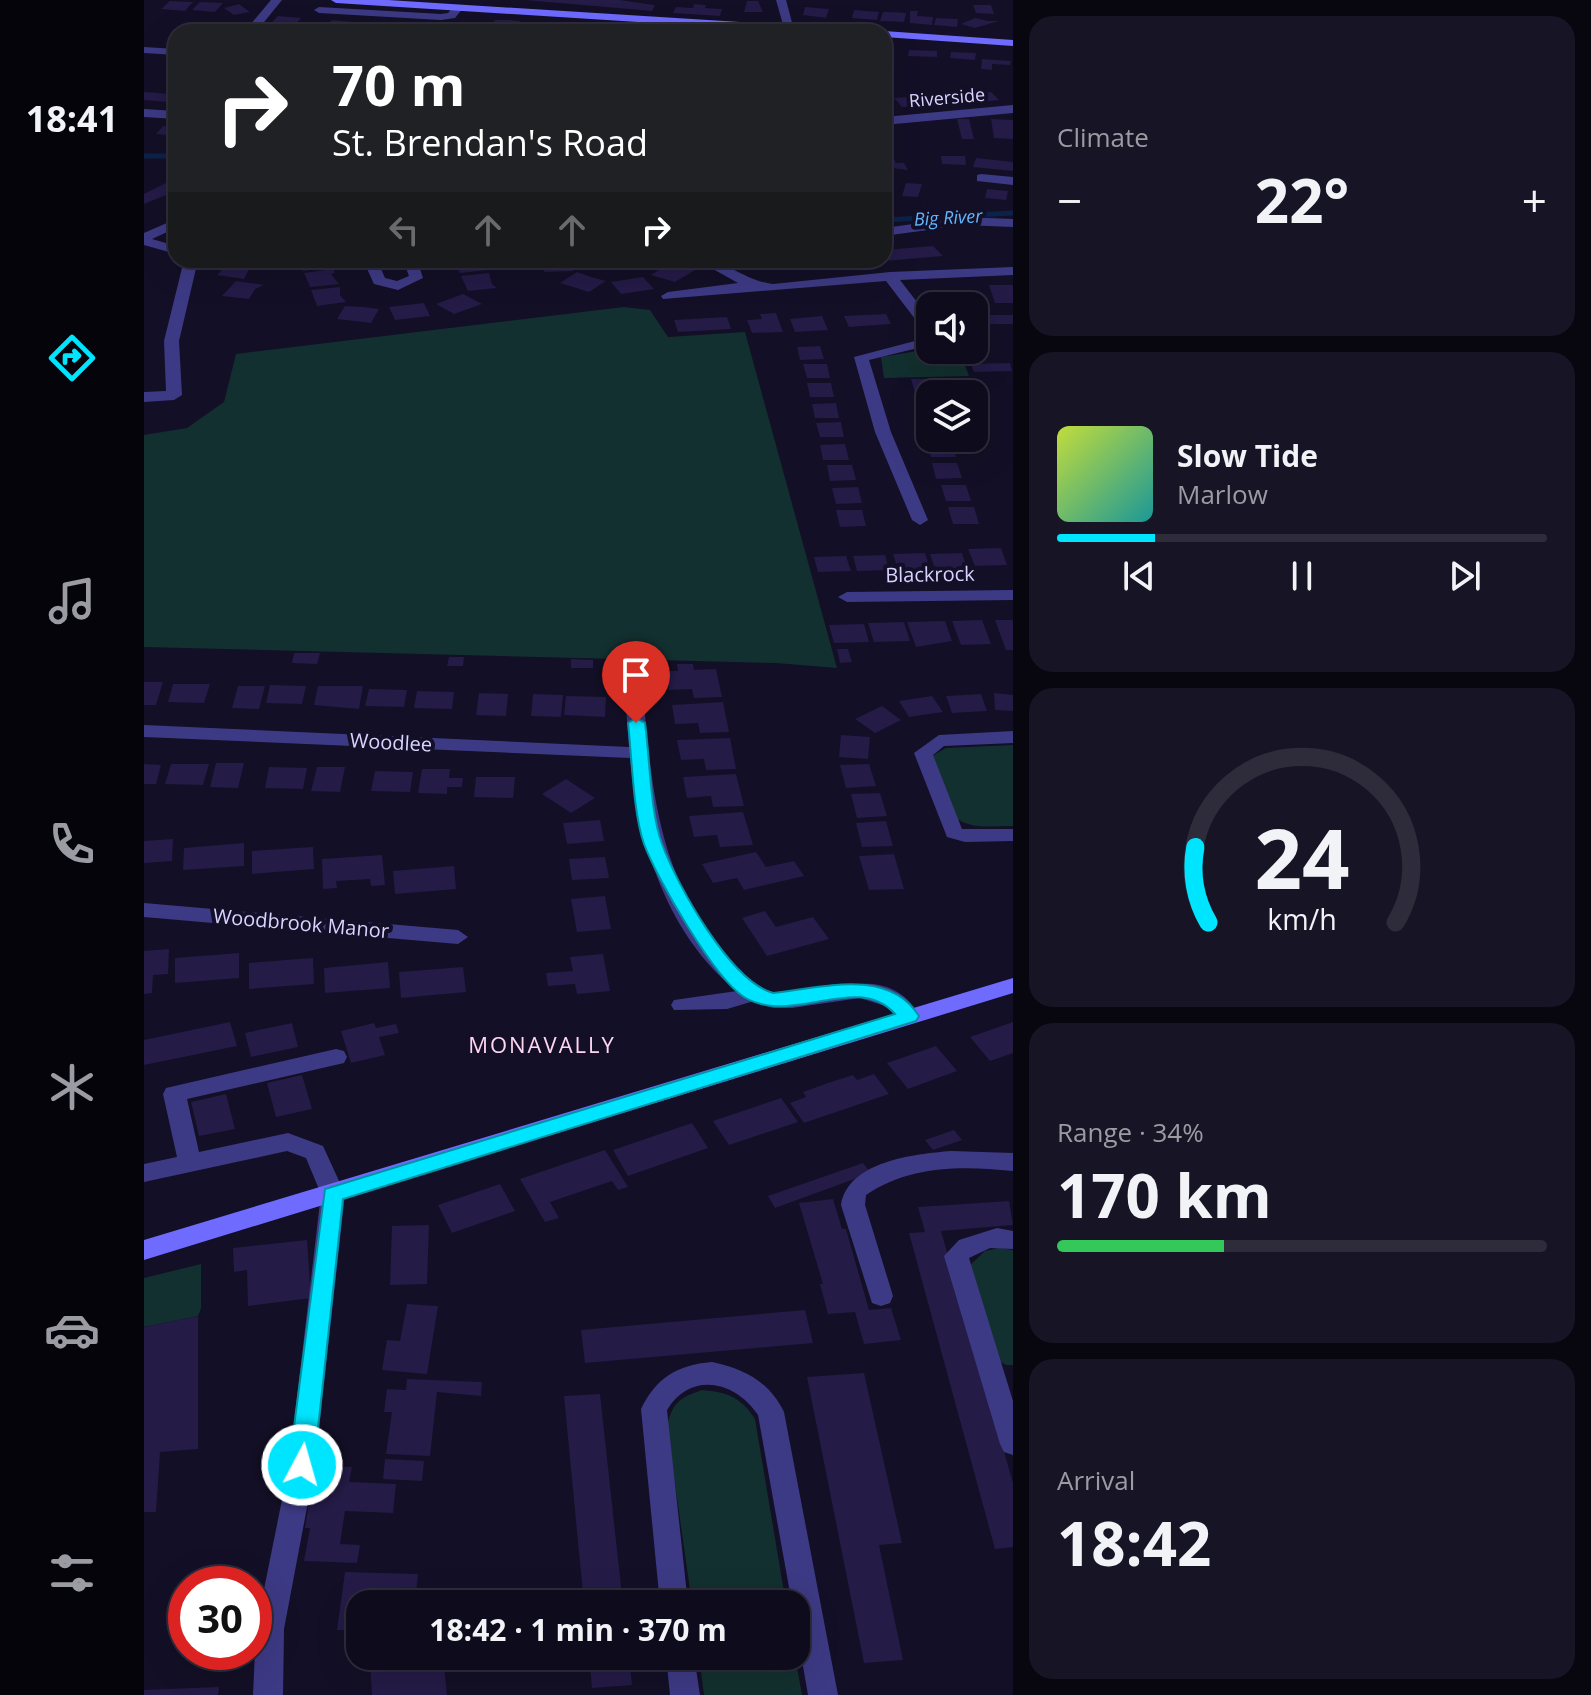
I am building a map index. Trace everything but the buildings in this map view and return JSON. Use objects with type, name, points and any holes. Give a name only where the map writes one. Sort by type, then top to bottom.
[{"type":"main road","points":[[336,0],[674,24]]},
{"type":"main road","points":[[892,35],[1013,43]]},
{"type":"main road","points":[[144,1250],[1013,985]]},
{"type":"street","points":[[257,24],[277,0]]},
{"type":"street","points":[[781,0],[789,24]]},
{"type":"street","points":[[319,10],[441,17],[451,16],[458,8]]},
{"type":"street","points":[[144,50],[168,52]]},
{"type":"street","name":"Riverside","points":[[892,120],[1013,109]]},
{"type":"street","points":[[144,113],[168,114]]},
{"type":"street","points":[[981,178],[1013,181]]},
{"type":"street","points":[[892,231],[964,221],[1013,223]]},
{"type":"street","points":[[144,240],[168,227]]},
{"type":"street","points":[[144,240],[168,248]]},
{"type":"street","points":[[144,397],[174,395],[169,368],[169,338],[189,268]]},
{"type":"street","points":[[373,268],[379,281],[398,286],[416,278],[413,268]]},
{"type":"street","points":[[722,268],[750,286]]},
{"type":"street","points":[[668,296],[750,286],[773,288],[890,276],[1013,271]]},
{"type":"street","points":[[890,276],[916,310]]},
{"type":"street","points":[[916,344],[861,357],[883,432],[920,520]]},
{"type":"street","name":"Blackrock","points":[[847,597],[1013,595]]},
{"type":"street","points":[[634,693],[638,753],[652,842],[676,894],[713,952],[752,994],[773,1000],[865,990],[893,998],[909,1016]]},
{"type":"street","name":"Woodlee","points":[[144,731],[638,753]]},
{"type":"street","points":[[1013,737],[939,741],[923,753],[954,833],[965,836],[1013,835]]},
{"type":"street","name":"Woodbrook Manor","points":[[144,910],[458,937]]},
{"type":"street","points":[[682,1005],[727,1001],[752,994]]},
{"type":"street","points":[[190,1163],[174,1094],[336,1057]]},
{"type":"street","points":[[144,1173],[288,1142],[315,1152],[333,1194],[302,1465],[270,1629],[268,1695]]},
{"type":"street","points":[[881,1296],[853,1205],[855,1191],[895,1169],[923,1163],[961,1158],[1013,1162]]},
{"type":"street","points":[[1013,1240],[985,1239],[964,1247],[956,1256],[1003,1375],[1013,1444]]},
{"type":"street","points":[[673,1590],[654,1409],[666,1389],[689,1375],[702,1372],[731,1375],[756,1390],[771,1412],[804,1590]]},
{"type":"street","points":[[810,1624],[823,1695]]},
{"type":"street","points":[[682,1670],[685,1695]]},
{"type":"green space","points":[[624,307],[650,310],[668,337],[745,332],[837,668],[776,663],[144,647],[144,435],[187,428],[224,402],[236,354]]},
{"type":"green space","points":[[916,351],[916,364],[964,364],[969,376],[884,378],[881,357]]},
{"type":"green space","points":[[1013,745],[1013,826],[975,826],[955,817],[932,756],[946,748]]},
{"type":"green space","points":[[999,1248],[1013,1250],[1013,1365],[996,1359],[967,1268],[985,1251]]},
{"type":"green space","points":[[201,1264],[201,1308],[198,1316],[144,1327],[144,1278]]},
{"type":"green space","points":[[702,1390],[719,1392],[744,1405],[755,1419],[784,1590],[690,1590],[667,1427],[671,1412],[678,1402]]},
{"type":"green space","points":[[701,1670],[798,1670],[802,1695],[704,1695]]},
{"type":"waterway","points":[[144,156],[168,157]]},
{"type":"waterway","name":"Big River","points":[[892,220],[1013,213]]},
{"type":"district","name":"MONAVALLY","points":[[542,1044]]},
{"type":"route","points":[[302,1465],[333,1194],[909,1016],[893,998],[865,990],[773,1000],[752,994],[736,980],[713,952],[676,894],[652,842],[636,723]]}]
